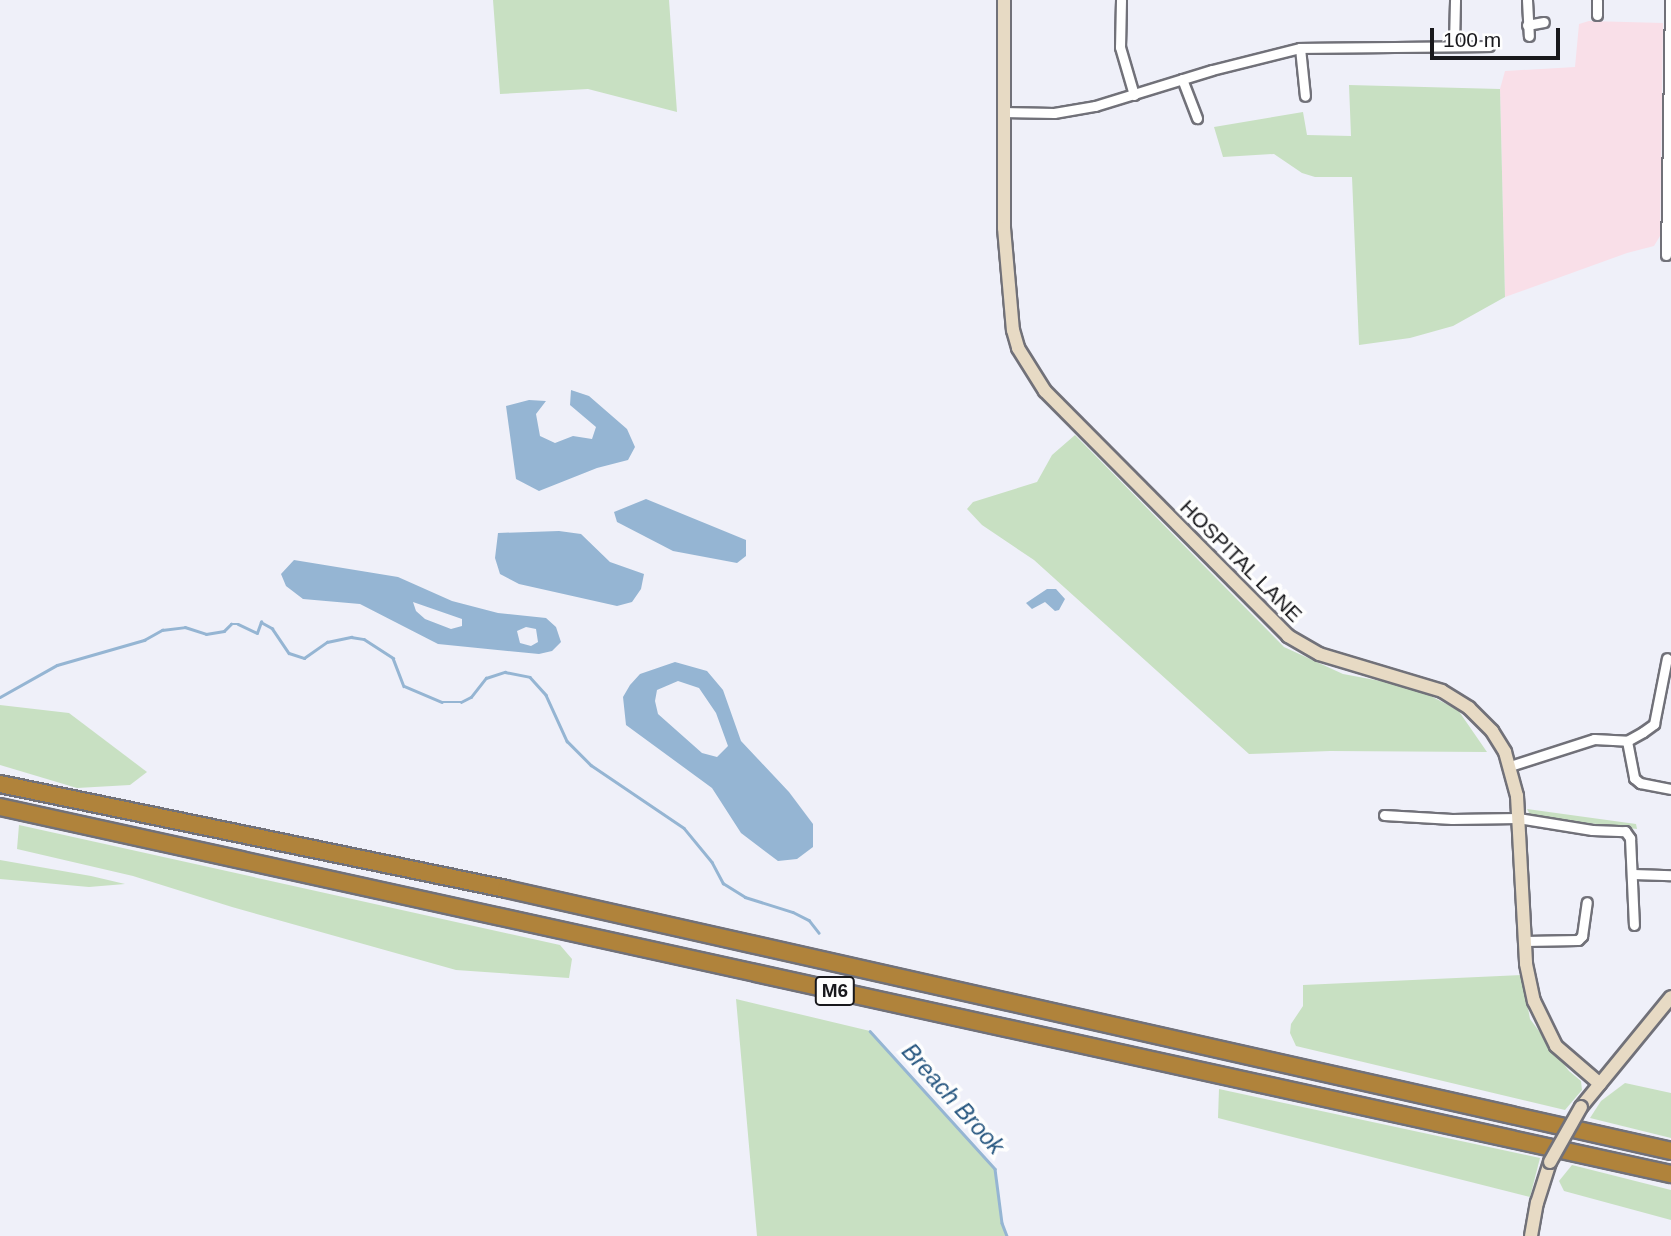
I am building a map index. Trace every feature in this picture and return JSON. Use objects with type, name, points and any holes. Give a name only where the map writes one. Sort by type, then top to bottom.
[{"type":"highway","name":"M6","points":[[0,784],[506,889],[1671,1151]]},
{"type":"highway","name":"M6","points":[[0,807],[1671,1174]]},
{"type":"street","name":"HOSPITAL LANE","points":[[1004,0],[1004,228],[1013,330],[1018,348],[1045,391],[1288,636],[1319,654],[1416,680],[1457,698],[1492,731],[1510,766],[1518,818],[1529,982],[1545,1028],[1568,1058],[1600,1084]]},
{"type":"street","points":[[1121,0],[1120,47],[1135,95]]},
{"type":"street","points":[[1454,45],[1455,0]]},
{"type":"street","points":[[1527,0],[1529,36]]},
{"type":"street","points":[[1597,0],[1597,15]]},
{"type":"street","points":[[1665,255],[1669,212],[1670,0]]},
{"type":"street","points":[[1527,25],[1544,22]]},
{"type":"street","points":[[1002,112],[1054,113],[1095,106],[1182,79],[1300,48],[1489,46]]},
{"type":"street","points":[[1300,48],[1305,97]]},
{"type":"street","points":[[1182,79],[1198,118]]},
{"type":"street","points":[[1510,766],[1594,739],[1627,741],[1654,724],[1667,659]]},
{"type":"street","points":[[1627,741],[1634,778],[1640,783],[1671,789]]},
{"type":"street","points":[[1384,815],[1452,819],[1518,818],[1592,830],[1625,831],[1630,838],[1634,925]]},
{"type":"street","points":[[1633,874],[1671,875]]},
{"type":"street","points":[[1525,941],[1578,940],[1582,936],[1587,902]]},
{"type":"street","points":[[1531,1236],[1539,1193],[1550,1162],[1581,1107],[1671,997]]},
{"type":"shaded area","points":[[1589,21],[1663,23],[1660,236],[1654,246],[1627,253],[1505,297],[1500,89],[1505,71],[1575,67],[1579,24]]},
{"type":"green space","points":[[493,0],[669,0],[677,112],[588,89],[500,94]]},
{"type":"green space","points":[[1349,85],[1500,89],[1505,297],[1453,326],[1410,338],[1359,345],[1352,177],[1315,177],[1302,173],[1274,154],[1223,157],[1214,127],[1303,112],[1307,135],[1351,136]]},
{"type":"green space","points":[[1075,435],[1284,647],[1343,674],[1413,687],[1458,710],[1487,752],[1330,751],[1249,754],[1034,560],[982,525],[967,509],[973,502],[1037,482],[1052,455]]},
{"type":"green space","points":[[0,705],[69,713],[147,772],[130,785],[77,788],[0,765]]},
{"type":"green space","points":[[1527,809],[1636,824],[1637,829],[1531,816]]},
{"type":"green space","points":[[19,825],[560,945],[572,959],[569,978],[456,970],[232,907],[133,876],[17,849]]},
{"type":"green space","points":[[0,860],[125,884],[89,887],[0,879]]},
{"type":"green space","points":[[1522,975],[1530,1019],[1569,1071],[1581,1081],[1582,1090],[1565,1110],[1296,1046],[1290,1033],[1291,1024],[1303,1006],[1303,985]]},
{"type":"green space","points":[[736,999],[870,1031],[995,1169],[1002,1223],[1007,1236],[757,1236]]},
{"type":"green space","points":[[1625,1083],[1671,1093],[1671,1138],[1590,1118],[1601,1101]]},
{"type":"green space","points":[[1219,1089],[1540,1158],[1530,1197],[1218,1118]]},
{"type":"green space","points":[[1572,1165],[1671,1190],[1671,1220],[1564,1191],[1559,1181]]},
{"type":"water","points":[[571,390],[589,396],[627,429],[635,447],[628,460],[597,468],[539,491],[516,479],[506,406],[529,400],[546,401],[536,414],[540,436],[555,443],[573,436],[592,439],[596,427],[570,405]]},
{"type":"water","points":[[646,499],[746,540],[746,556],[737,563],[673,551],[617,522],[614,512]]},
{"type":"water","points":[[559,531],[581,534],[610,562],[644,574],[641,589],[632,602],[617,606],[519,584],[500,574],[495,558],[498,533]]},
{"type":"water","points":[[294,560],[398,577],[452,601],[498,613],[546,618],[556,627],[561,642],[552,651],[539,654],[438,644],[360,604],[303,599],[286,586],[281,574]],"holes":[[[413,602],[462,619],[462,626],[451,629],[425,619],[416,611]],[[526,627],[536,629],[538,642],[531,646],[520,643],[517,631]]]},
{"type":"water","points":[[1047,589],[1056,589],[1065,599],[1059,610],[1055,611],[1045,602],[1032,609],[1026,603]]},
{"type":"water","points":[[675,662],[707,671],[723,690],[741,741],[789,792],[813,824],[813,847],[797,859],[778,861],[741,833],[712,788],[626,725],[623,697],[640,674]],"holes":[[[678,681],[699,688],[716,713],[728,746],[717,757],[702,753],[658,714],[655,701],[657,690]]]},
{"type":"waterway","name":"Breach Brook","points":[[0,697],[57,665],[144,640],[162,630],[185,627],[206,634],[224,631],[231,624],[238,624],[257,633],[261,622],[272,628],[289,653],[304,658],[327,642],[351,637],[364,639],[393,658],[404,686],[442,702],[461,702],[471,697],[486,678],[505,672],[530,677],[546,695],[567,741],[591,765],[684,828],[712,862],[723,883],[745,897],[793,912],[809,920],[819,933]]},
{"type":"waterway","name":"Breach Brook","points":[[870,1031],[995,1169],[1002,1223],[1007,1236]]}]
